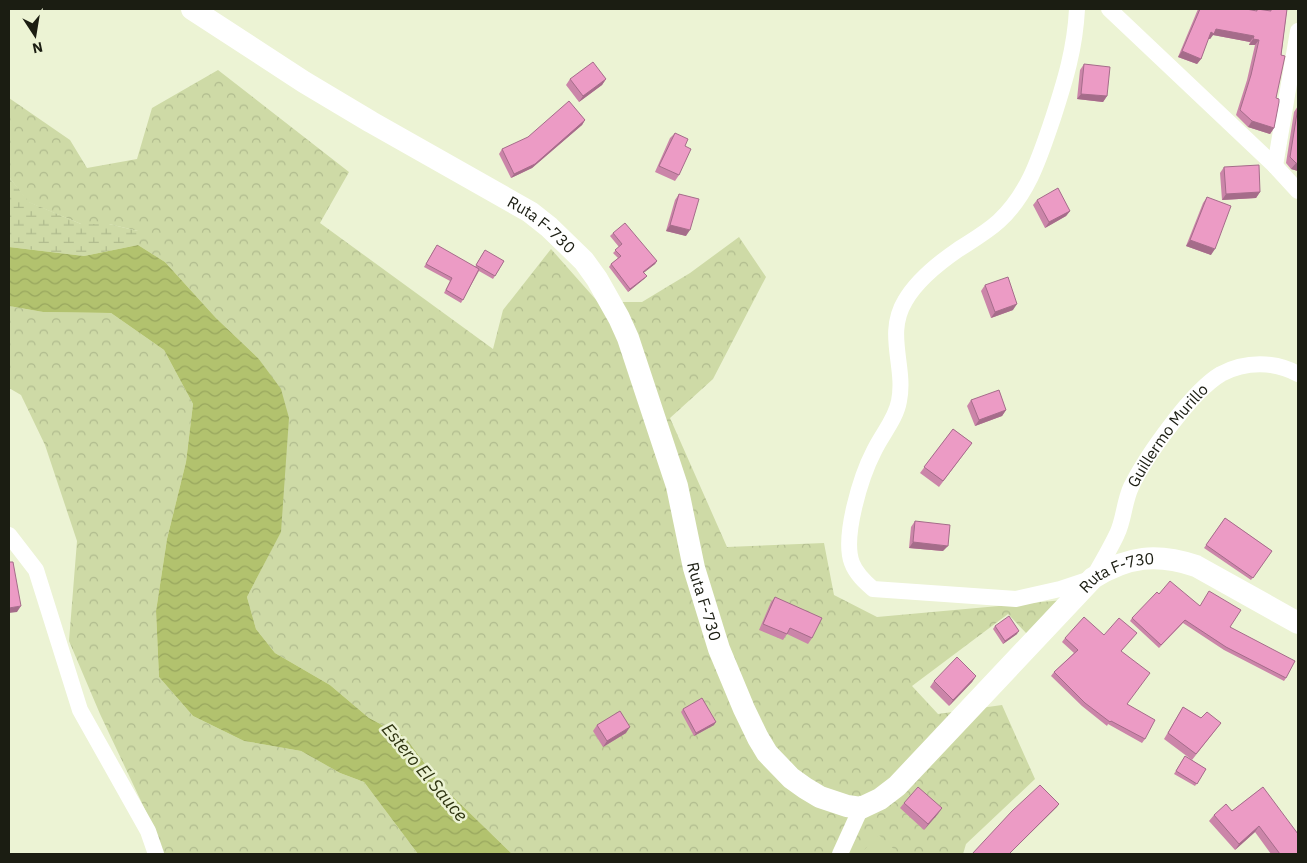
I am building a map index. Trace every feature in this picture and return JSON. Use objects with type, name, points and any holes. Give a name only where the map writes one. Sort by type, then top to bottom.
[{"type":"street","name":"Ruta F-730","points":[[192,9],[329,97],[530,212],[549,227],[584,262],[609,298],[628,338],[677,486],[684,527],[705,609],[731,679],[758,738],[778,766],[790,778],[805,788],[833,802],[861,808],[880,799],[897,786],[1093,578],[1115,566],[1140,559],[1161,558],[1196,566],[1298,622]]},
{"type":"street","points":[[1077,9],[1073,53],[1067,78],[1034,171],[1025,189],[999,220],[984,234],[960,248],[937,266],[910,293],[904,303],[896,329],[901,389],[899,402],[894,416],[865,472],[856,502],[848,542],[852,564],[861,578],[874,589],[1016,599],[1060,589],[1093,578]]},
{"type":"street","points":[[1109,9],[1298,191]]},
{"type":"street","points":[[1274,166],[1298,31]]},
{"type":"street","name":"Guillermo Murillo","points":[[1093,578],[1118,533],[1130,488],[1166,430],[1210,382],[1221,374],[1245,365],[1283,367],[1298,374]]},
{"type":"street","points":[[9,535],[36,570],[80,710],[148,832],[156,854]]},
{"type":"street","points":[[840,854],[861,808]]},
{"type":"green space","points":[[218,70],[349,172],[320,223],[493,349],[503,310],[551,249],[598,302],[642,302],[690,273],[739,237],[766,277],[713,379],[670,418],[727,547],[824,543],[834,595],[877,617],[1064,600],[1028,635],[1008,614],[912,686],[938,714],[1002,705],[1035,779],[966,844],[963,854],[512,854],[440,784],[405,737],[369,718],[330,685],[275,653],[256,629],[247,597],[281,531],[258,358],[216,318],[165,262],[138,245],[138,231],[109,224],[81,224],[28,202],[9,177],[9,98],[70,140],[87,168],[137,159],[152,108]]},
{"type":"green space","points":[[9,177],[29,202],[81,224],[109,224],[138,231],[138,245],[84,256],[9,247]]},
{"type":"green space","points":[[9,306],[43,312],[111,313],[164,350],[193,404],[186,462],[167,539],[156,611],[159,677],[193,716],[244,741],[301,751],[340,773],[364,782],[418,854],[163,854],[149,818],[100,714],[69,641],[77,541],[45,445],[21,395],[9,388]]},
{"type":"green space","points":[[879,835],[899,854],[860,854]]},
{"type":"water","name":"Estero El Sauce","points":[[138,245],[165,262],[216,318],[258,358],[281,389],[289,418],[281,532],[247,597],[256,629],[275,653],[330,685],[369,718],[405,737],[440,784],[512,854],[418,854],[364,782],[340,773],[301,751],[244,741],[193,716],[159,677],[156,611],[167,539],[186,462],[193,404],[164,350],[111,313],[43,312],[9,306],[9,247],[84,256]]},
{"type":"building","points":[[1200,9],[1246,9],[1257,11],[1257,9],[1271,11],[1271,9],[1287,9],[1281,55],[1285,56],[1276,98],[1279,99],[1279,102],[1274,128],[1252,121],[1240,110],[1259,40],[1253,39],[1254,36],[1216,29],[1214,34],[1211,32],[1201,59],[1182,51]]},
{"type":"building","points":[[593,62],[606,79],[583,96],[570,79]]},
{"type":"building","points":[[1084,64],[1110,67],[1107,96],[1081,94]]},
{"type":"building","points":[[569,101],[585,120],[535,164],[514,174],[502,149],[528,137]]},
{"type":"building","points":[[1298,107],[1298,164],[1290,157]]},
{"type":"building","points":[[675,133],[688,139],[685,146],[691,149],[679,175],[659,166]]},
{"type":"building","points":[[1259,165],[1260,192],[1226,194],[1224,167]]},
{"type":"building","points":[[1058,188],[1070,211],[1049,222],[1037,200]]},
{"type":"building","points":[[679,194],[699,199],[690,230],[670,225]]},
{"type":"building","points":[[1207,197],[1231,206],[1215,249],[1190,240]]},
{"type":"building","points":[[625,223],[657,261],[643,272],[647,276],[630,289],[611,264],[621,256],[615,250],[622,244],[613,233]]},
{"type":"building","points":[[437,245],[479,269],[463,300],[446,290],[452,278],[426,264]]},
{"type":"building","points":[[485,250],[504,261],[495,276],[476,265]]},
{"type":"building","points":[[1008,277],[1017,304],[995,312],[985,285]]},
{"type":"building","points":[[999,390],[1006,410],[979,420],[971,400]]},
{"type":"building","points":[[953,429],[972,443],[943,481],[924,467]]},
{"type":"building","points":[[1225,518],[1272,551],[1253,578],[1206,545]]},
{"type":"building","points":[[915,521],[950,525],[948,546],[913,542]]},
{"type":"building","points":[[9,562],[13,562],[21,606],[9,608]]},
{"type":"building","points":[[1170,581],[1200,606],[1209,591],[1241,610],[1230,627],[1295,661],[1286,678],[1226,647],[1185,620],[1161,645],[1132,618],[1157,592],[1159,594]]},
{"type":"building","points":[[775,597],[822,618],[812,638],[790,628],[787,634],[763,624]]},
{"type":"building","points":[[1009,616],[1019,631],[1005,641],[995,626]]},
{"type":"building","points":[[1084,617],[1104,635],[1119,618],[1137,633],[1121,651],[1150,673],[1127,704],[1155,720],[1145,739],[1110,722],[1085,703],[1054,672],[1078,650],[1065,638]]},
{"type":"building","points":[[957,657],[976,676],[953,700],[934,681]]},
{"type":"building","points":[[702,698],[716,722],[696,733],[683,709]]},
{"type":"building","points":[[1183,707],[1201,718],[1207,712],[1221,723],[1196,754],[1168,733]]},
{"type":"building","points":[[620,711],[630,727],[607,741],[597,725]]},
{"type":"building","points":[[1185,756],[1206,769],[1197,784],[1176,771]]},
{"type":"building","points":[[1040,785],[1059,804],[1009,854],[972,854],[1012,811]]},
{"type":"building","points":[[918,787],[942,808],[928,824],[904,803]]},
{"type":"building","points":[[1263,787],[1298,834],[1298,854],[1280,854],[1259,826],[1239,844],[1214,815],[1226,804],[1232,811]]}]
